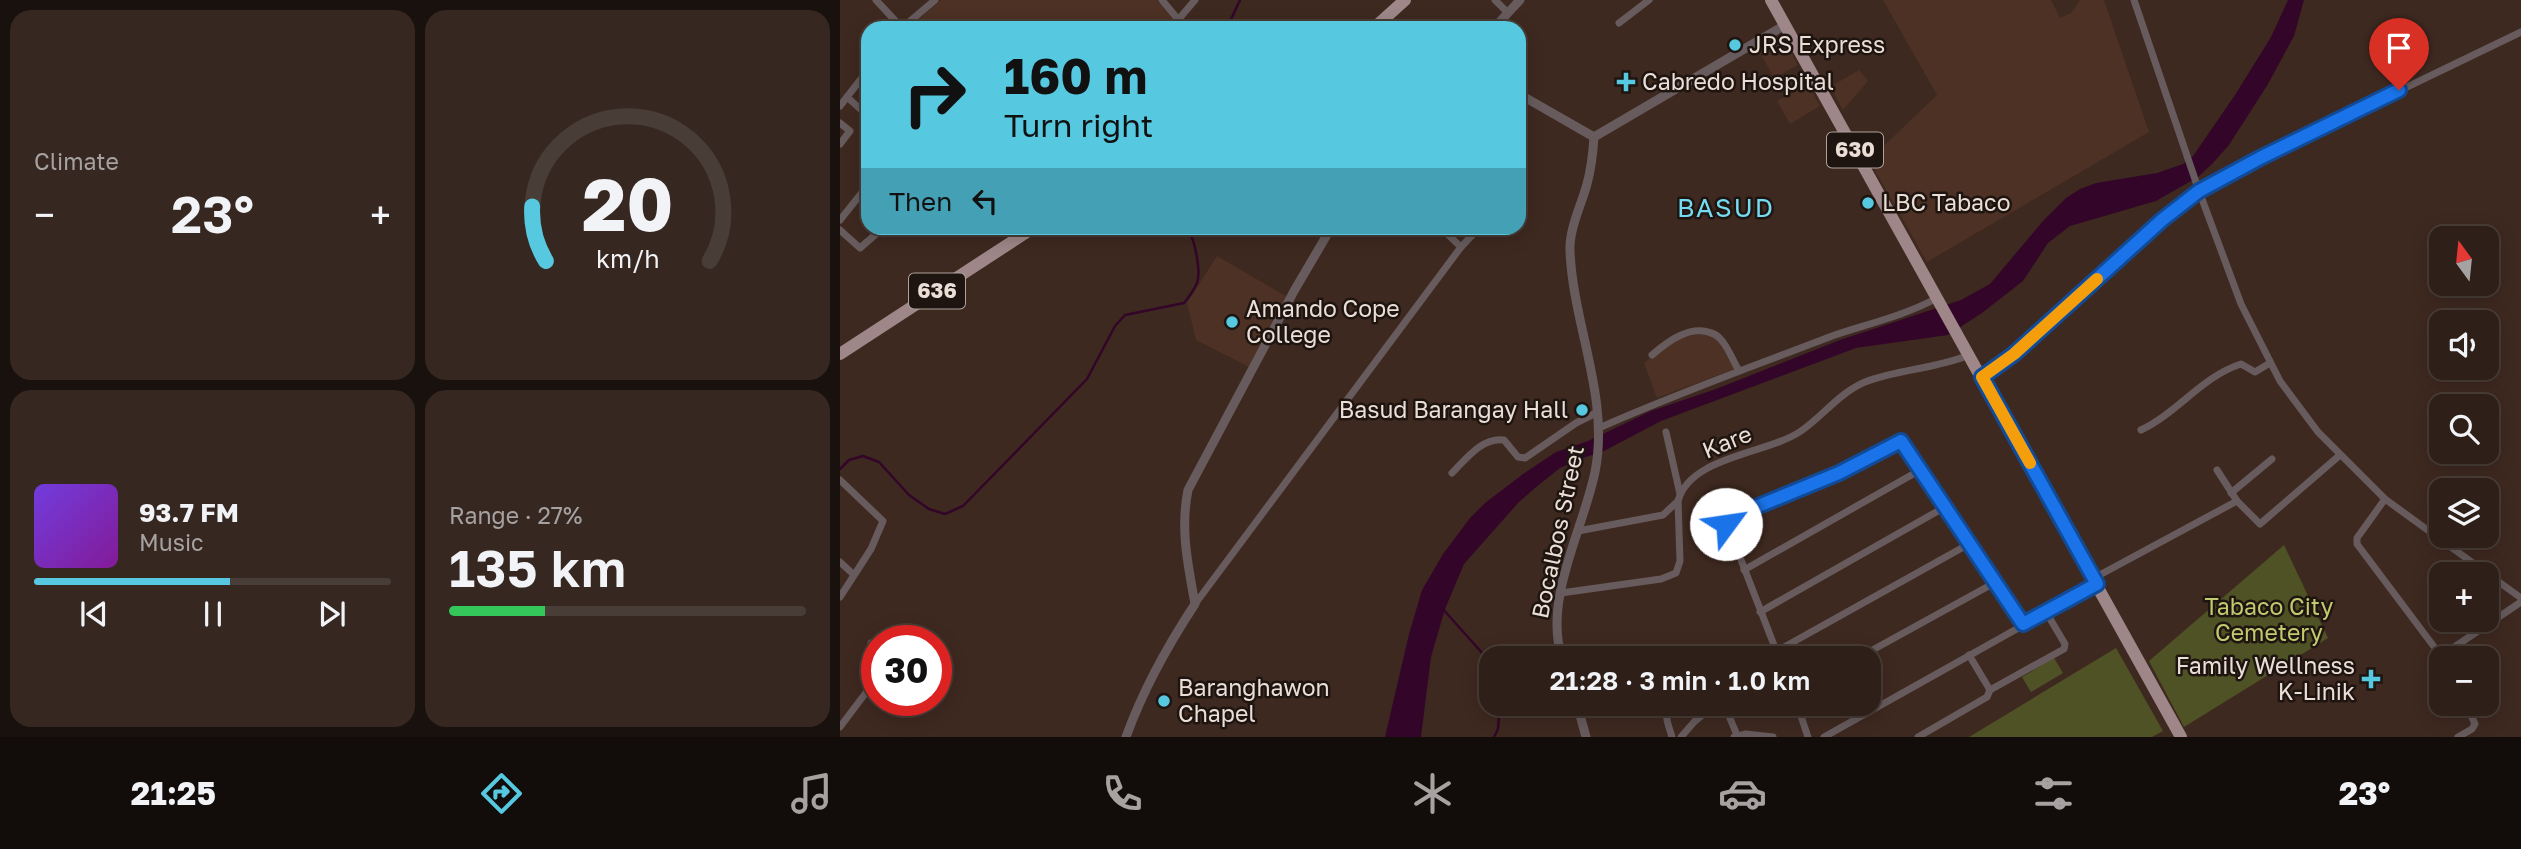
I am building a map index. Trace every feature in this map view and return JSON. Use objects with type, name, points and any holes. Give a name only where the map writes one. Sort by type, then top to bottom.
[{"type":"main road","points":[[1382,21],[1405,0]]},
{"type":"main road","name":"630","points":[[1771,0],[2181,737]]},
{"type":"main road","name":"636","points":[[840,354],[1022,235]]},
{"type":"street","points":[[876,0],[896,21]]},
{"type":"street","points":[[910,21],[935,0]]},
{"type":"street","points":[[1162,0],[1178,20],[1195,0]]},
{"type":"street","points":[[1495,0],[1508,13]]},
{"type":"street","points":[[1501,21],[1520,0]]},
{"type":"street","points":[[1619,23],[1649,0]]},
{"type":"street","points":[[2134,0],[2199,191],[2241,304],[2270,363],[2295,401],[2340,455],[2385,499],[2521,600],[2457,646]]},
{"type":"street","points":[[1526,98],[1594,137],[1786,25]]},
{"type":"street","points":[[1982,377],[2014,354],[2162,220],[2199,191],[2260,158],[2521,32]]},
{"type":"street","points":[[840,106],[861,79]]},
{"type":"street","points":[[847,97],[861,110]]},
{"type":"street","points":[[840,123],[850,131],[840,144]]},
{"type":"street","name":"Bocalbos Street","points":[[1560,646],[1555,624],[1561,593],[1597,459],[1598,412],[1579,320],[1570,251],[1571,238],[1592,163],[1594,137]]},
{"type":"street","points":[[840,220],[861,194]]},
{"type":"street","points":[[840,230],[860,248],[875,235]]},
{"type":"street","points":[[1195,604],[1183,534],[1188,490],[1327,235]]},
{"type":"street","points":[[1448,235],[1461,247]]},
{"type":"street","points":[[1126,737],[1162,659],[1195,604],[1472,235]]},
{"type":"street","points":[[1599,429],[1739,371],[1937,299]]},
{"type":"street","points":[[1652,355],[1678,336],[1692,332],[1713,333],[1720,339],[1739,371]]},
{"type":"street","name":"Kare","points":[[1578,531],[1663,515],[1706,469],[1727,458],[1779,443],[1799,432],[1842,394],[1863,383],[1969,355]]},
{"type":"street","points":[[2141,430],[2158,421],[2219,374],[2241,364],[2255,372],[2270,363]]},
{"type":"street","points":[[1452,473],[1486,442],[1504,440],[1518,457],[1525,458],[1576,423],[1598,412]]},
{"type":"street","points":[[1561,593],[1661,579],[1676,573],[1680,561],[1679,498],[1666,432]]},
{"type":"street","points":[[1774,646],[1726,524],[1729,518],[1839,473],[1898,442],[1904,443],[1922,469],[2023,624]]},
{"type":"street","points":[[2217,470],[2237,501],[2260,524],[2340,455]]},
{"type":"street","points":[[2231,493],[2272,459]]},
{"type":"street","points":[[1744,570],[1922,469]]},
{"type":"street","points":[[840,480],[883,521],[872,549],[840,597]]},
{"type":"street","points":[[2385,499],[2357,537],[2357,544],[2434,646]]},
{"type":"street","points":[[1824,737],[2237,501]]},
{"type":"street","points":[[1760,612],[1945,507]]},
{"type":"street","points":[[1793,646],[1969,544]]},
{"type":"street","points":[[840,562],[853,574]]},
{"type":"street","points":[[1880,646],[1996,582]]},
{"type":"street","points":[[1990,690],[2065,647],[2046,612]]},
{"type":"street","points":[[1918,737],[1990,695],[1990,690],[1969,655]]},
{"type":"street","points":[[840,727],[861,699]]},
{"type":"street","points":[[1580,716],[1586,737]]},
{"type":"street","points":[[1666,716],[1672,737]]},
{"type":"street","points":[[1681,737],[1701,716]]},
{"type":"street","points":[[1728,716],[1735,736],[1746,734],[1773,737]]},
{"type":"street","points":[[1801,716],[1808,737]]},
{"type":"street","points":[[2458,737],[2472,729],[2475,724],[2471,716]]},
{"type":"shaded area","points":[[941,0],[1157,0],[1174,21],[917,21]]},
{"type":"shaded area","points":[[1883,0],[2051,0],[2060,18],[2071,13],[2080,0],[2104,0],[2149,132],[1927,262],[1869,160],[1937,95]]},
{"type":"shaded area","points":[[2288,0],[2304,0],[2294,36],[2268,84],[2229,145],[2198,177],[2156,201],[2070,226],[2048,243],[2023,281],[1948,335],[1856,348],[1661,421],[1604,451],[1560,468],[1535,488],[1519,502],[1464,564],[1445,609],[1431,657],[1421,737],[1385,737],[1422,590],[1443,554],[1485,503],[1556,452],[1588,441],[1651,411],[1716,389],[1840,340],[1961,300],[1990,284],[2043,221],[2066,198],[2080,189],[2096,183],[2157,173],[2183,164],[2193,156],[2235,95],[2271,37]]},
{"type":"shaded area","points":[[1781,34],[1798,65],[1774,78],[1757,47]]},
{"type":"shaded area","points":[[1859,70],[1868,81],[1843,110],[1830,87]]},
{"type":"shaded area","points":[[1808,84],[1820,106],[1790,124],[1777,101]]},
{"type":"shaded area","name":"Amando Cope College","points":[[1217,256],[1286,296],[1249,367],[1196,340],[1187,303]]},
{"type":"shaded area","points":[[1693,335],[1715,335],[1735,369],[1657,398],[1644,363],[1673,341]]},
{"type":"green space","name":"Tabaco City Cemetery","points":[[2284,545],[2328,638],[2184,727],[2149,661]]},
{"type":"green space","points":[[2116,648],[2163,731],[2152,737],[1969,737]]},
{"type":"green space","points":[[2054,658],[2063,673],[2031,692],[2022,677]]},
{"type":"waterway","points":[[1230,21],[1240,0]]},
{"type":"waterway","points":[[840,469],[849,460],[863,456],[879,462],[909,495],[929,509],[945,514],[963,506],[1087,379],[1115,326],[1125,315],[1186,301],[1197,283],[1198,271],[1190,235]]},
{"type":"waterway","points":[[1442,608],[1479,650]]},
{"type":"waterway","points":[[1494,737],[1499,716]]},
{"type":"slow traffic","points":[[2030,463],[1982,377],[2014,354],[2097,279]]},
{"type":"place","name":"JRS Express","points":[[1735,45]]},
{"type":"place","name":"Cabredo Hospital","points":[[1626,82]]},
{"type":"place","name":"LBC Tabaco","points":[[1868,203]]},
{"type":"place","name":"Amando Cope College","points":[[1232,322]]},
{"type":"place","name":"Basud Barangay Hall","points":[[1582,410]]},
{"type":"place","name":"Family Wellness K-Linik","points":[[2371,679]]},
{"type":"place","name":"Baranghawon Chapel","points":[[1164,701]]},
{"type":"district","name":"BASUD","points":[[1726,208]]},
{"type":"route","points":[[1726,524],[1729,518],[1839,473],[1901,441],[2023,624],[2097,584],[1982,377],[2014,354],[2162,220],[2199,191],[2399,90]]}]
